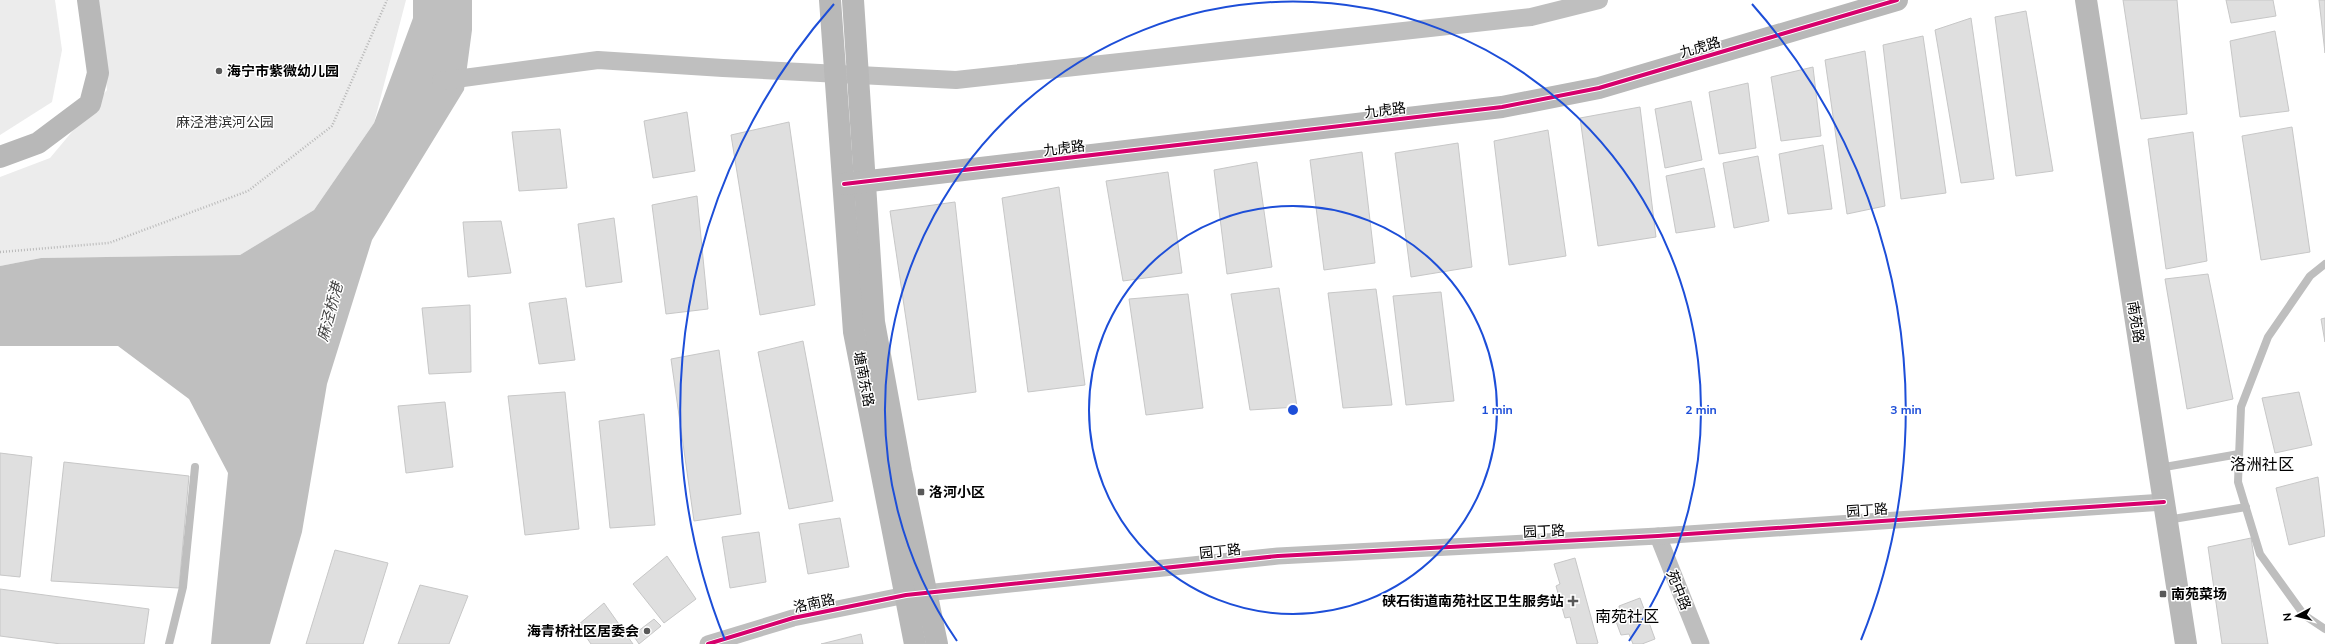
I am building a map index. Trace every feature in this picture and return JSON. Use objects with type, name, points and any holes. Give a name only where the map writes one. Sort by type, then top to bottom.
[{"type":"street","points":[[0,157],[38,143],[90,104],[98,72],[88,0]]},
{"type":"street","name":"塘南东路","points":[[830,0],[838,111],[854,183],[916,594],[915,644]]},
{"type":"street","name":"塘南东路","points":[[853,0],[860,112],[854,183]]},
{"type":"street","name":"九虎路","points":[[854,183],[1502,107],[1599,88],[1897,0]]},
{"type":"street","name":"南苑路","points":[[2086,0],[2186,644]]},
{"type":"street","name":"园丁路","points":[[916,594],[1278,556],[1658,536],[1723,530],[2165,511]]},
{"type":"street","name":"苑中路","points":[[1658,536],[1701,644]]},
{"type":"street","name":"塘南东路","points":[[916,594],[937,644]]},
{"type":"street","name":"洛南路","points":[[708,644],[793,618],[916,594]]},
{"type":"lane","points":[[2325,264],[2310,276],[2268,337],[2241,407],[2238,482],[2260,554],[2304,615],[2325,629]]},
{"type":"lane","points":[[2158,468],[2239,454]]},
{"type":"lane","points":[[169,644],[182,587],[195,467]]},
{"type":"lane","points":[[2165,511],[2246,507]]},
{"type":"path","points":[[0,252],[109,243],[248,191],[332,126],[387,0]]},
{"type":"green space","points":[[0,0],[55,0],[62,50],[52,102],[0,135]]},
{"type":"green space","name":"麻泾港滨河公园","points":[[97,0],[406,0],[374,123],[314,210],[240,255],[41,258],[0,266],[0,177],[50,158],[107,90]]},
{"type":"water","name":"麻泾桥港","points":[[413,0],[472,0],[472,30],[464,90],[372,240],[327,384],[302,532],[270,644],[211,644],[228,473],[189,399],[118,346],[0,346],[0,266],[41,258],[240,255],[314,210],[374,123],[413,18]]},
{"type":"building","points":[[2123,0],[2177,0],[2187,114],[2141,119]]},
{"type":"building","points":[[2226,0],[2273,0],[2276,16],[2231,23]]},
{"type":"building","points":[[2319,0],[2325,0],[2325,53]]},
{"type":"building","points":[[2026,11],[2053,171],[2016,176],[1995,17]]},
{"type":"building","points":[[1971,18],[1994,179],[1961,183],[1935,30]]},
{"type":"building","points":[[2275,31],[2289,111],[2240,117],[2230,41]]},
{"type":"building","points":[[1923,36],[1946,193],[1901,199],[1883,45]]},
{"type":"building","points":[[1865,51],[1885,206],[1847,214],[1825,60]]},
{"type":"building","points":[[1813,67],[1821,136],[1781,141],[1771,77]]},
{"type":"building","points":[[1748,83],[1756,148],[1719,154],[1709,92]]},
{"type":"building","points":[[1691,101],[1702,160],[1665,168],[1655,109]]},
{"type":"building","points":[[1640,107],[1656,237],[1598,246],[1580,118]]},
{"type":"building","points":[[687,112],[695,171],[653,178],[644,121]]},
{"type":"building","points":[[789,122],[815,305],[760,315],[731,135]]},
{"type":"building","points":[[2292,127],[2310,252],[2261,260],[2242,136]]},
{"type":"building","points":[[560,129],[567,188],[519,191],[512,132]]},
{"type":"building","points":[[1548,130],[1566,256],[1509,265],[1494,141]]},
{"type":"building","points":[[2193,132],[2207,261],[2166,269],[2148,139]]},
{"type":"building","points":[[1458,143],[1472,267],[1411,277],[1395,153]]},
{"type":"building","points":[[1823,145],[1832,209],[1788,214],[1779,154]]},
{"type":"building","points":[[1362,152],[1375,263],[1324,270],[1310,160]]},
{"type":"building","points":[[1758,156],[1769,221],[1734,228],[1723,163]]},
{"type":"building","points":[[1257,162],[1272,267],[1227,274],[1214,170]]},
{"type":"building","points":[[1704,168],[1715,227],[1676,233],[1666,176]]},
{"type":"building","points":[[1168,172],[1182,273],[1123,281],[1106,181]]},
{"type":"building","points":[[1059,187],[1085,385],[1028,392],[1002,198]]},
{"type":"building","points":[[697,196],[708,309],[666,314],[652,205]]},
{"type":"building","points":[[955,202],[976,392],[918,400],[890,211]]},
{"type":"building","points":[[614,218],[622,282],[586,287],[578,224]]},
{"type":"building","points":[[501,221],[511,273],[468,277],[463,222]]},
{"type":"building","points":[[2208,274],[2233,399],[2187,409],[2165,279]]},
{"type":"building","points":[[1279,288],[1297,407],[1250,410],[1231,294]]},
{"type":"building","points":[[1376,289],[1392,405],[1343,408],[1328,293]]},
{"type":"building","points":[[1441,292],[1454,401],[1406,405],[1393,296]]},
{"type":"building","points":[[1188,294],[1203,408],[1146,415],[1129,299]]},
{"type":"building","points":[[566,298],[575,360],[539,364],[529,303]]},
{"type":"building","points":[[470,305],[471,372],[429,374],[422,308]]},
{"type":"building","points":[[2325,318],[2325,342],[2321,319]]},
{"type":"building","points":[[803,341],[833,501],[789,509],[758,352]]},
{"type":"building","points":[[719,350],[741,514],[694,521],[671,359]]},
{"type":"building","points":[[565,392],[579,529],[525,535],[508,396]]},
{"type":"building","points":[[2299,392],[2312,445],[2275,453],[2262,398]]},
{"type":"building","points":[[445,402],[453,467],[406,473],[398,406]]},
{"type":"building","points":[[644,414],[655,525],[610,528],[599,421]]},
{"type":"building","points":[[0,453],[32,457],[20,577],[0,575]]},
{"type":"building","points":[[64,462],[189,476],[179,588],[51,581]]},
{"type":"building","points":[[2318,477],[2325,536],[2289,545],[2276,488]]},
{"type":"building","points":[[840,518],[849,567],[808,574],[799,524]]},
{"type":"building","points":[[759,532],[766,582],[730,588],[722,537]]},
{"type":"building","points":[[2251,538],[2268,644],[2222,644],[2208,547]]},
{"type":"building","points":[[335,550],[388,563],[363,644],[306,644]]},
{"type":"building","points":[[667,556],[696,599],[664,623],[633,584]]},
{"type":"building","name":"硖石街道南苑社区卫生服务站","points":[[1575,558],[1598,643],[1596,644],[1577,644],[1570,617],[1565,618],[1556,586],[1560,584],[1554,564]]},
{"type":"building","points":[[420,585],[468,596],[449,644],[398,644]]},
{"type":"building","points":[[0,589],[149,609],[144,644],[61,644],[0,636]]},
{"type":"building","points":[[1640,598],[1655,639],[1642,644],[1633,644],[1629,634],[1621,635],[1614,616],[1620,612],[1619,606]]},
{"type":"building","points":[[604,603],[633,644],[591,644],[578,625]]},
{"type":"building","name":"海青桥社区居委会","points":[[654,619],[661,626],[639,644],[633,635]]},
{"type":"building","points":[[861,634],[863,644],[821,644]]},
{"type":"waterway","points":[[441,81],[598,60],[956,80],[1531,17],[1599,0]]},
{"type":"cycle path","points":[[844,184],[1502,107],[1599,88],[1897,0]]},
{"type":"cycle path","points":[[708,644],[793,618],[906,595],[1278,556],[1658,536],[2164,502]]},
{"type":"place","name":"海宁市紫微幼儿园","points":[[219,71]]},
{"type":"place","name":"洛河小区","points":[[921,492]]},
{"type":"place","name":"南苑菜场","points":[[2163,594]]},
{"type":"place","name":"硖石街道南苑社区卫生服务站","points":[[1573,601]]},
{"type":"place","name":"海青桥社区居委会","points":[[647,631]]},
{"type":"district","name":"洛洲社区","points":[[2262,464]]},
{"type":"district","name":"南苑社区","points":[[1627,616]]}]
